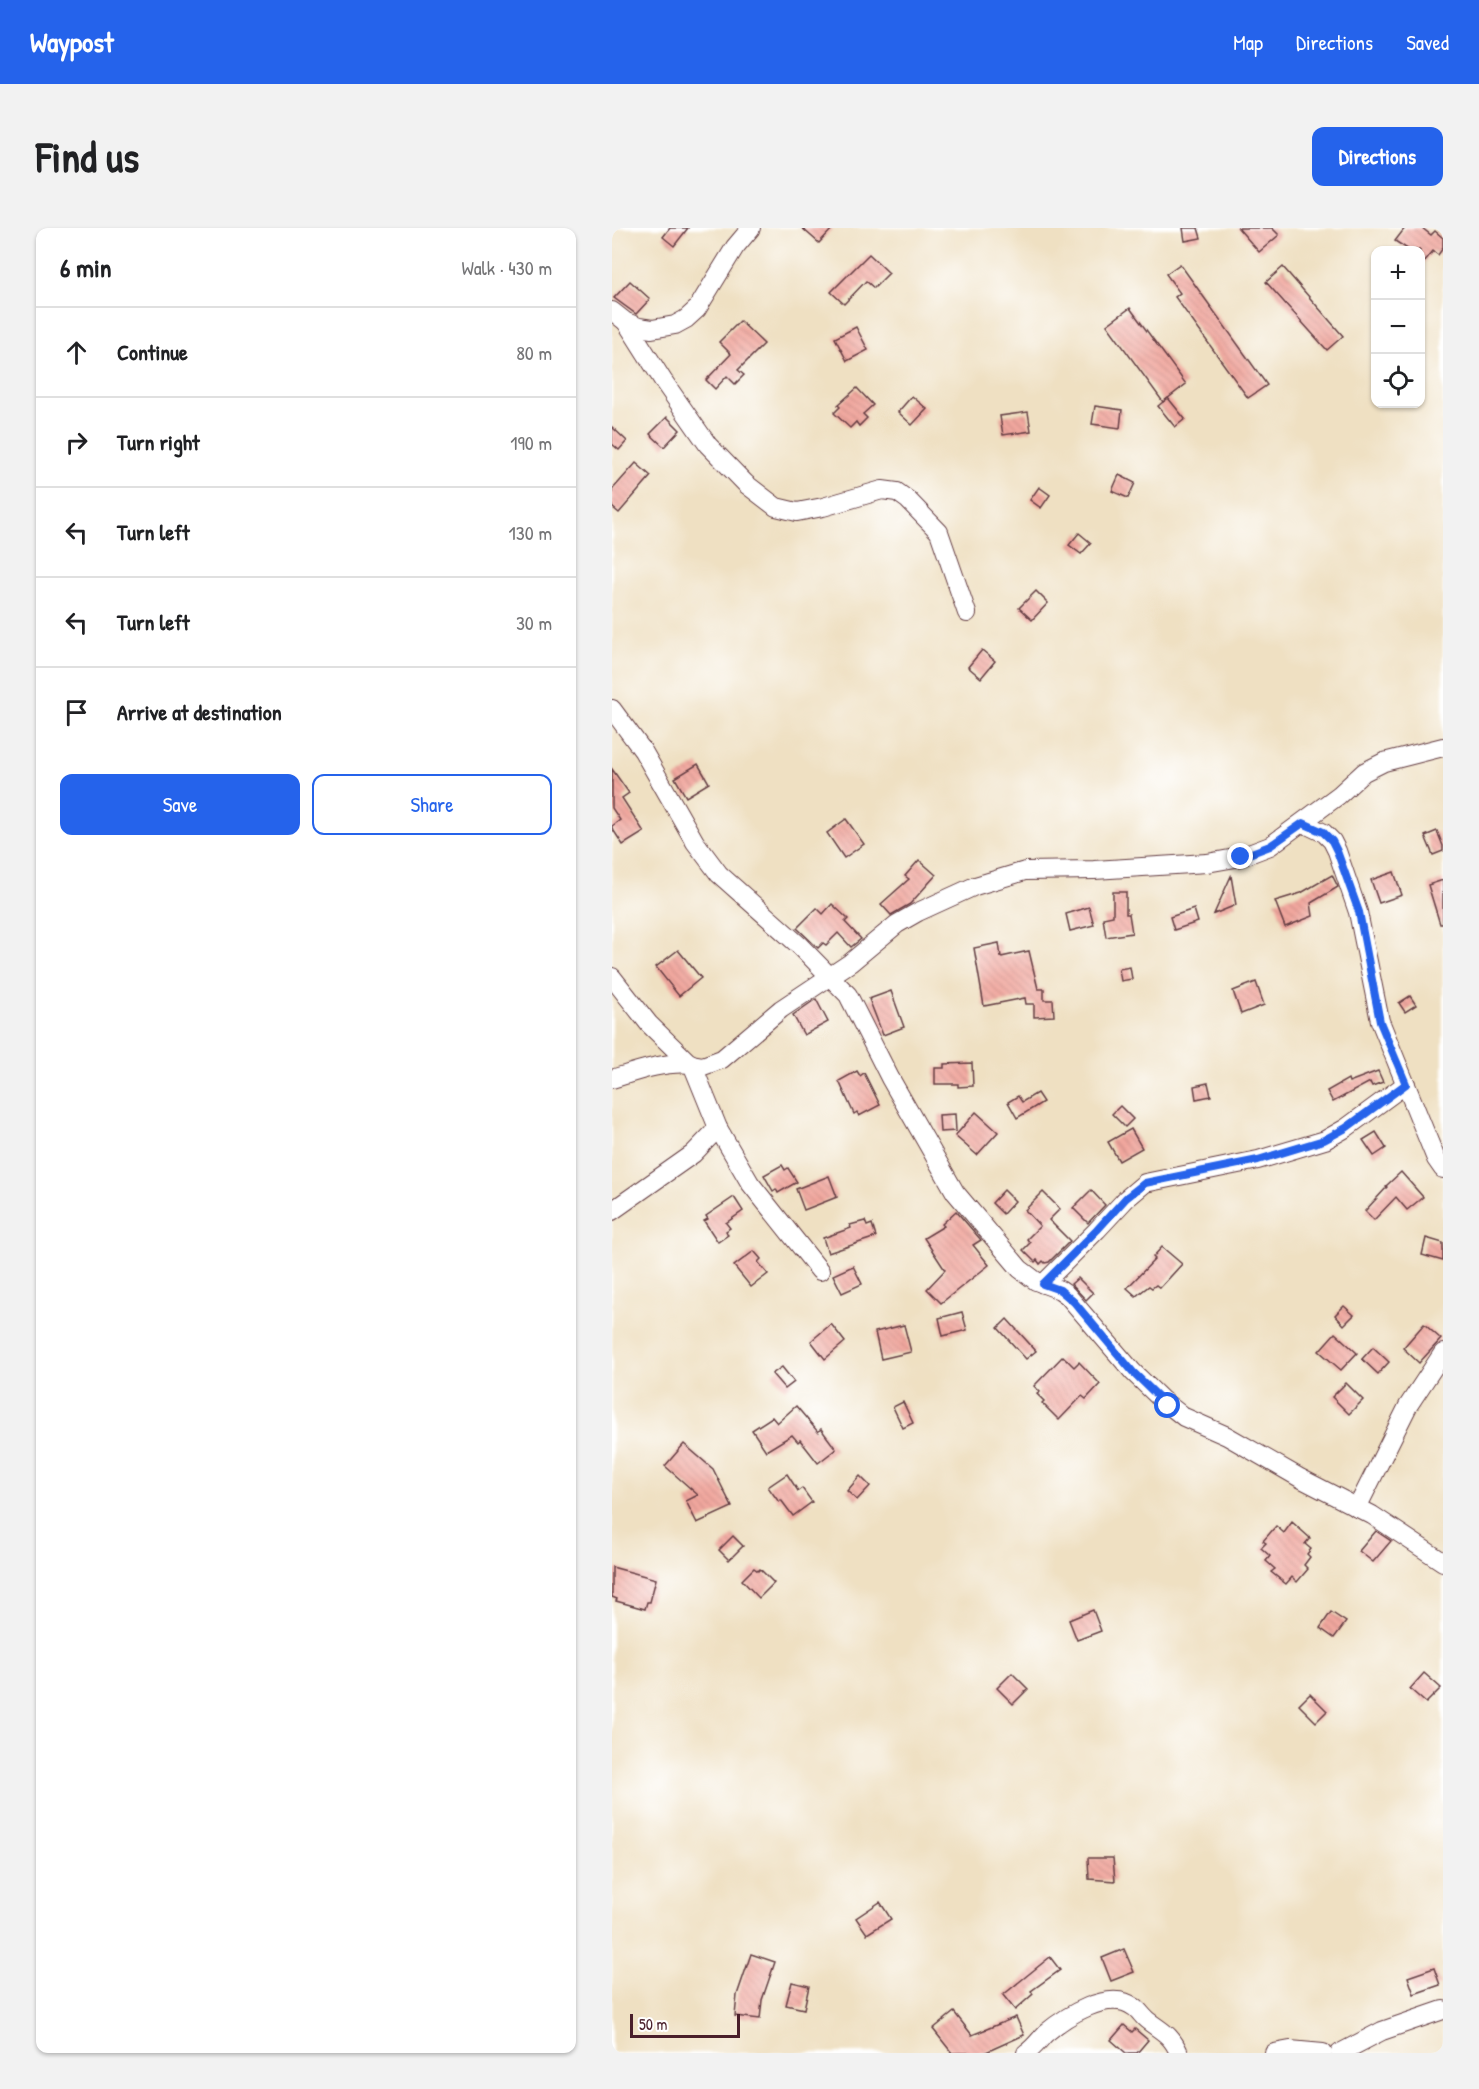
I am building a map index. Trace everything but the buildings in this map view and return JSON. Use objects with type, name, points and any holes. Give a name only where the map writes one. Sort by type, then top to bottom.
[{"type":"street","points":[[619,316],[639,327],[652,329],[675,326],[686,319],[697,309],[735,247],[751,228]]},
{"type":"street","points":[[619,316],[708,445],[746,484],[776,507],[797,512],[824,507],[882,490],[897,492],[908,500],[939,532],[967,613]]},
{"type":"street","points":[[612,709],[643,752],[669,799],[711,865],[801,947],[848,995],[890,1078],[956,1192],[1020,1269],[1043,1284],[1060,1290],[1074,1302],[1133,1372],[1168,1406],[1184,1417],[1227,1436],[1300,1478],[1372,1515],[1443,1562]]},
{"type":"street","points":[[612,1079],[662,1066],[681,1063],[708,1065],[722,1059],[781,1009],[850,963],[897,924],[975,886],[1025,871],[1094,870],[1207,863],[1241,857],[1270,846],[1339,795],[1364,772],[1384,762],[1443,747]]},
{"type":"street","points":[[1303,823],[1323,832],[1332,841],[1337,851],[1359,912],[1380,1022],[1443,1169]]},
{"type":"street","points":[[612,977],[649,1024],[692,1064],[718,1128],[750,1183],[820,1271]]},
{"type":"street","points":[[1043,1284],[1126,1198],[1145,1183],[1258,1160],[1324,1140],[1346,1128],[1406,1084]]},
{"type":"street","points":[[612,1211],[693,1154],[718,1128]]},
{"type":"street","points":[[1357,1508],[1408,1406],[1443,1353]]},
{"type":"street","points":[[1026,2053],[1063,2020],[1099,2003],[1118,1999],[1133,2006],[1147,2020],[1166,2032],[1179,2053]]},
{"type":"street","points":[[1340,2053],[1382,2031],[1443,2010]]},
{"type":"street","points":[[1274,2053],[1290,2050],[1323,2053]]},
{"type":"route","points":[[1168,1406],[1133,1372],[1067,1295],[1043,1284],[1126,1198],[1145,1183],[1258,1160],[1324,1140],[1346,1128],[1406,1084],[1380,1022],[1359,912],[1332,841],[1323,832],[1303,823],[1270,846],[1241,857]]}]
